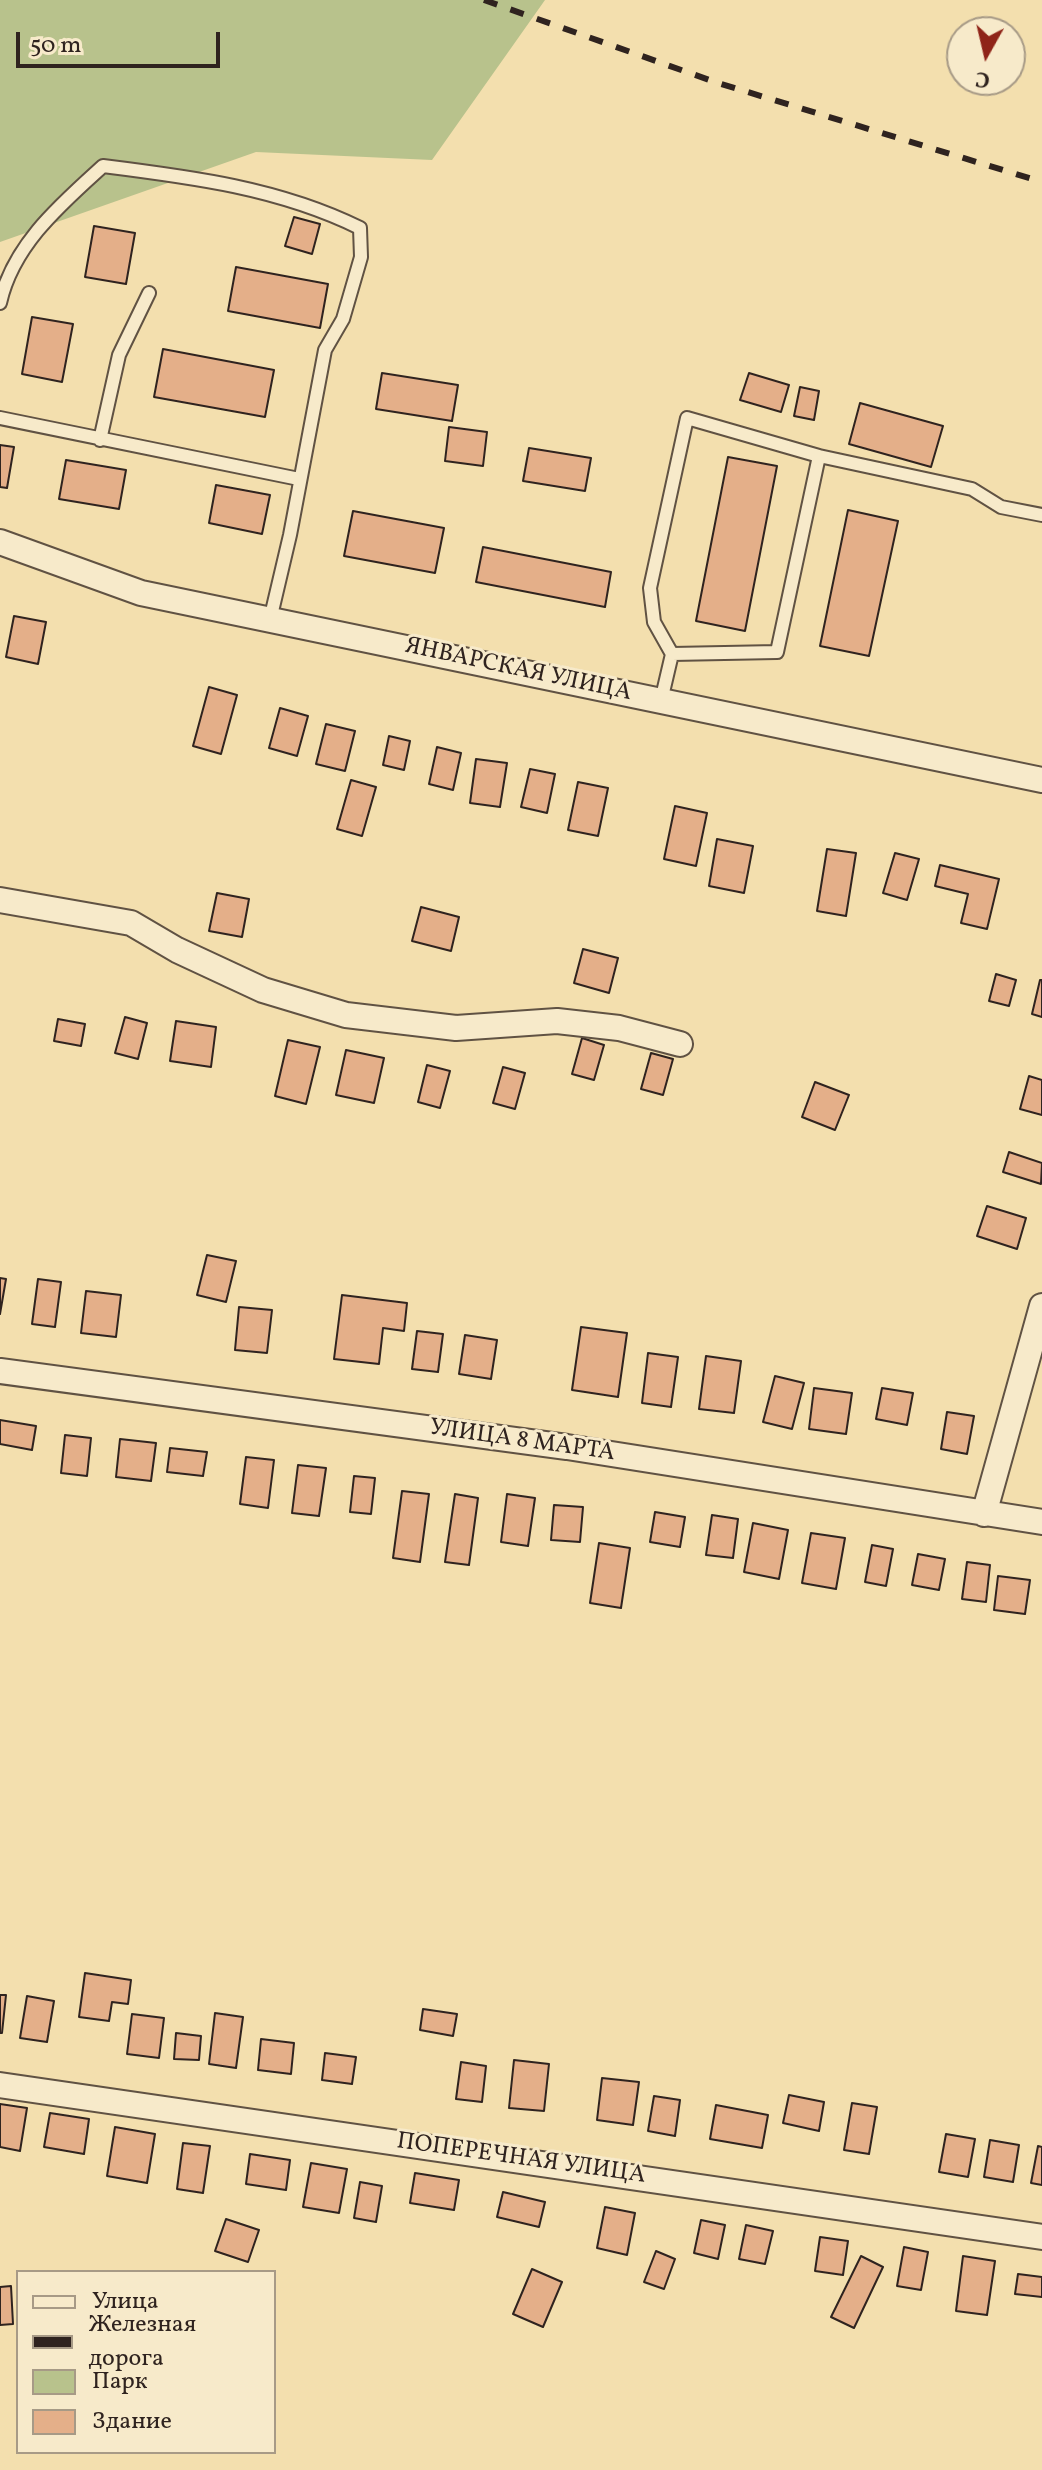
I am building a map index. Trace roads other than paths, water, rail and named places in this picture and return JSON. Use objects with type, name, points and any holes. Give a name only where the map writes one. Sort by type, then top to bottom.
[{"type":"street","name":"ЯНВАРСКАЯ УЛИЦА","points":[[0,542],[141,593],[1042,780]]},
{"type":"street","points":[[0,900],[131,923],[177,950],[263,990],[346,1015],[456,1028],[557,1021],[619,1028],[680,1044]]},
{"type":"street","points":[[984,1514],[1042,1306]]},
{"type":"street","name":"УЛИЦА 8 МАРТА","points":[[0,1371],[567,1447],[1042,1522]]},
{"type":"street","name":"ПОПЕРЕЧНАЯ УЛИЦА","points":[[0,2085],[1042,2237]]},
{"type":"lane","points":[[0,303],[4,286],[36,230],[103,166],[227,183],[298,203],[360,228],[361,257],[343,319],[325,350],[290,535],[270,620]]},
{"type":"lane","points":[[100,440],[119,355],[149,293]]},
{"type":"lane","points":[[0,418],[299,479]]},
{"type":"lane","points":[[661,701],[672,654],[654,622],[650,588],[687,418],[819,456],[972,489],[1001,507],[1042,515]]},
{"type":"lane","points":[[672,654],[777,652],[819,456]]},
{"type":"railway","points":[[484,0],[715,82],[1042,182]]}]
